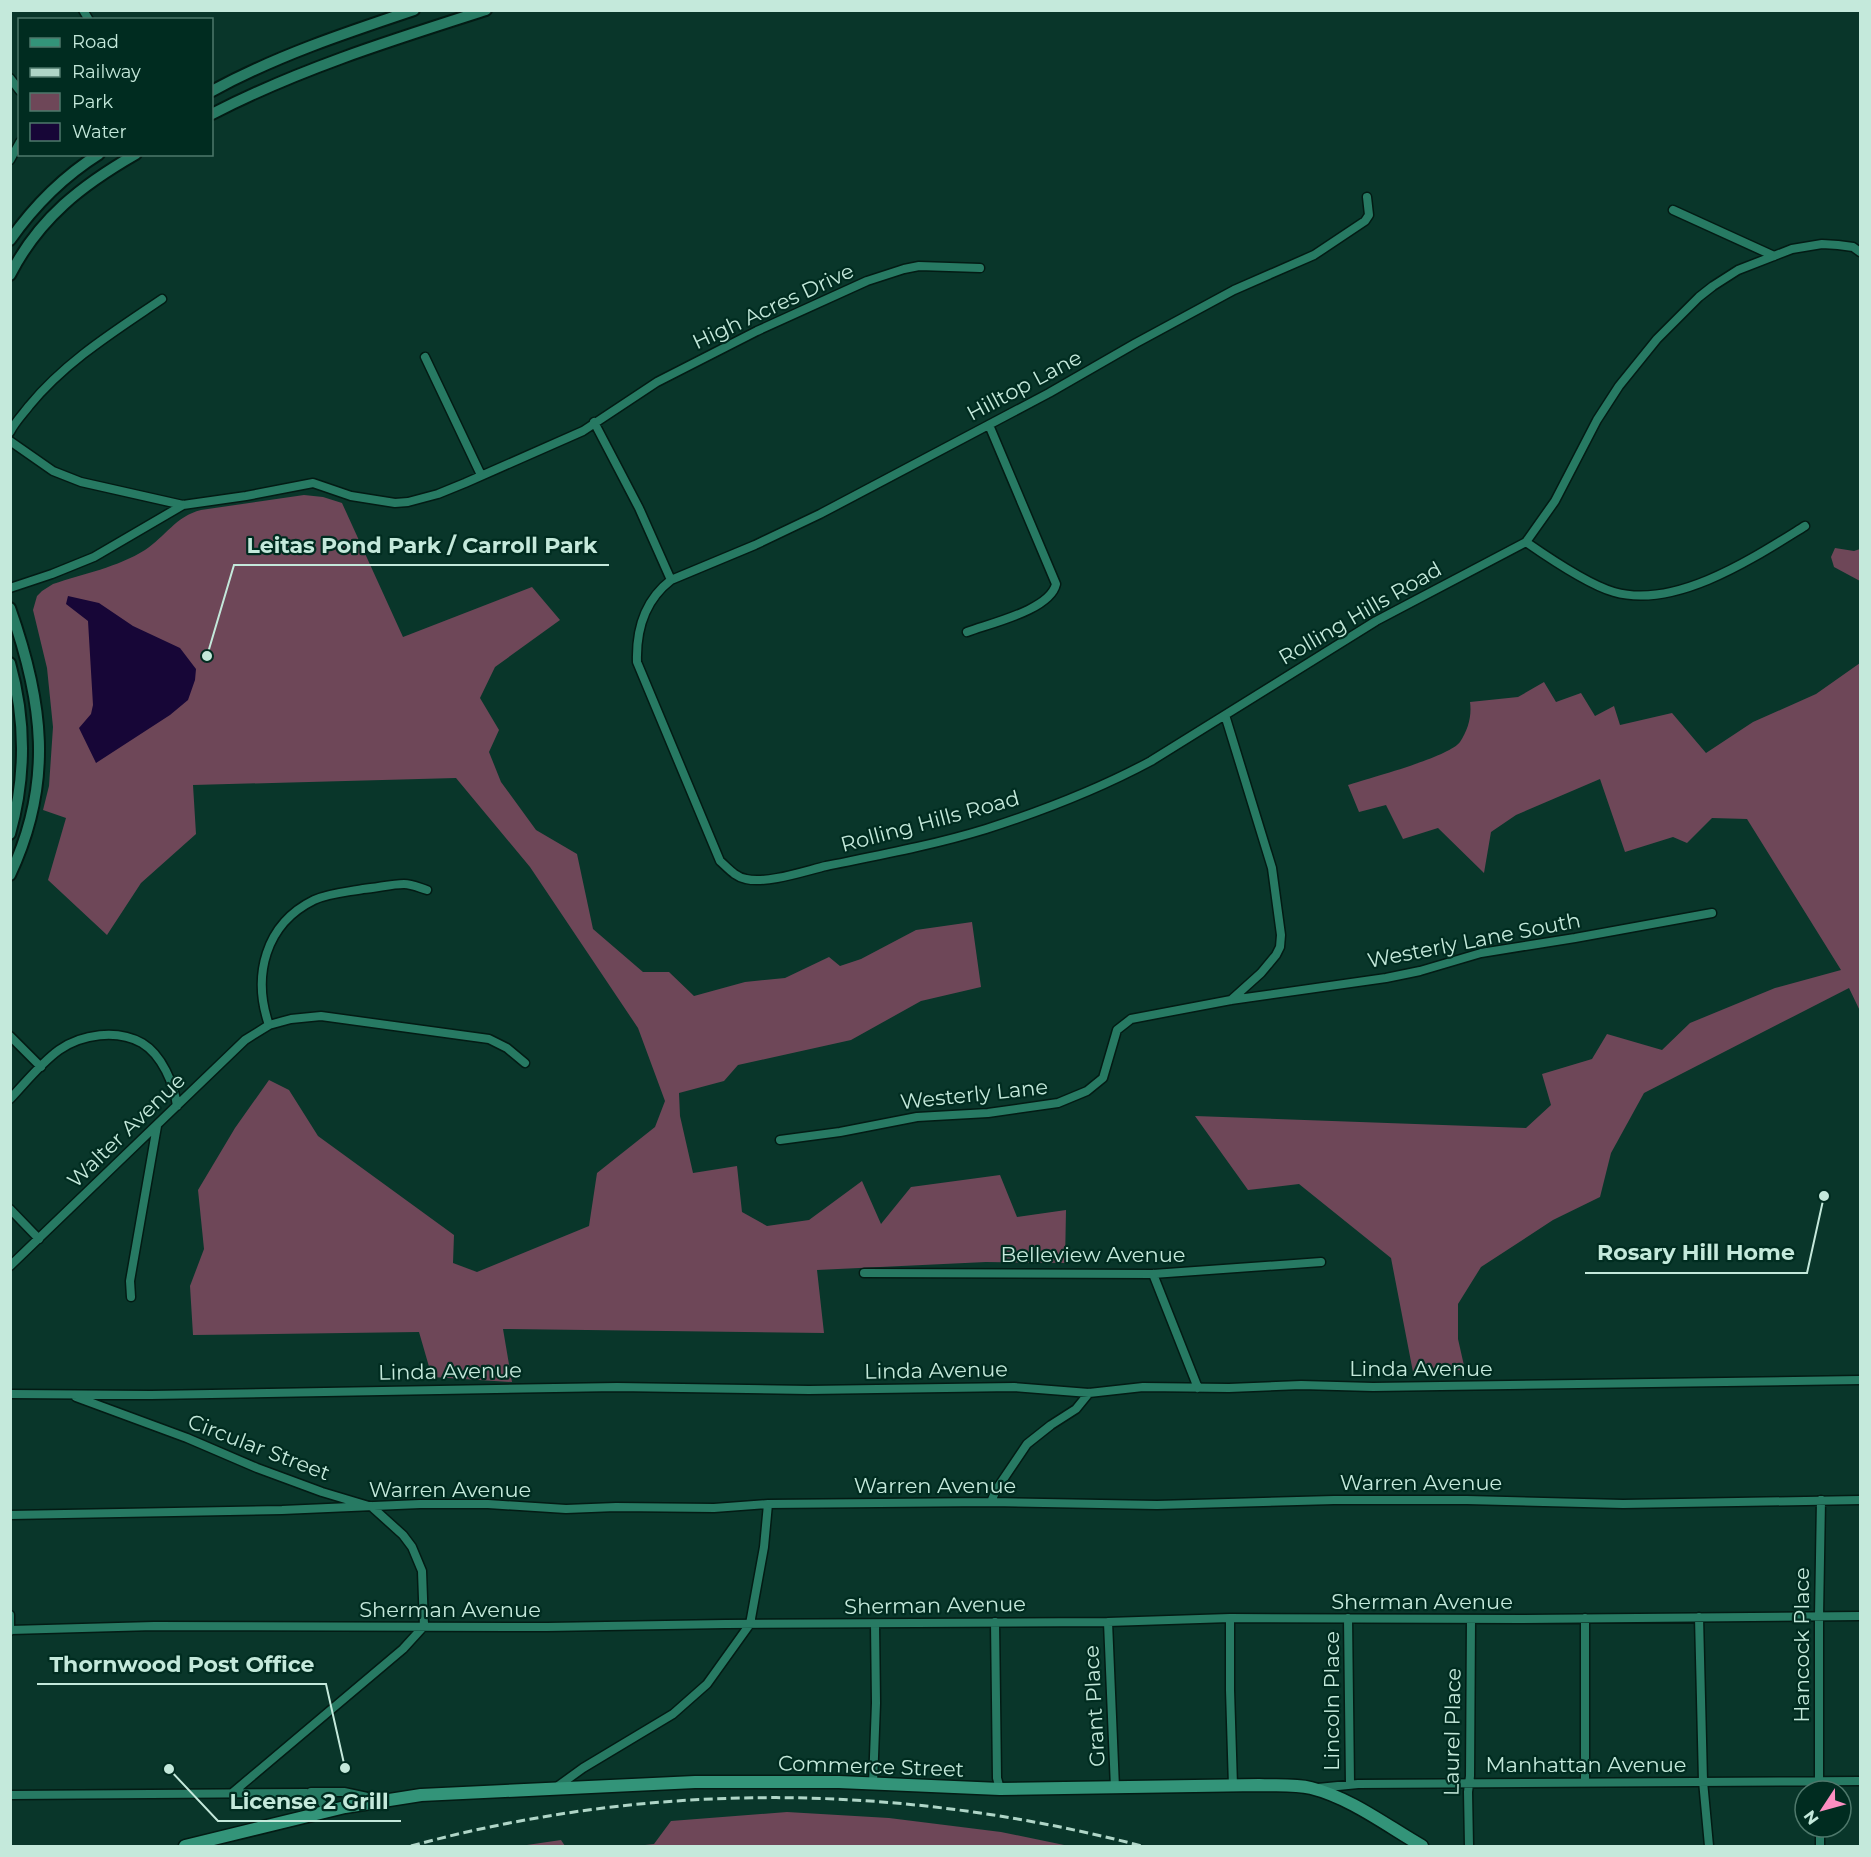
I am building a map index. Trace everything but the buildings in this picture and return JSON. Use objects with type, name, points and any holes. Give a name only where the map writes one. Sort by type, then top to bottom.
[{"type":"main road","name":"Commerce Street","points":[[382,1800],[421,1795],[695,1782],[873,1783],[1000,1789],[1233,1786],[1311,1788],[1352,1805],[1422,1846]]},
{"type":"main road","points":[[185,1846],[382,1800]]},
{"type":"street","points":[[213,90],[282,57],[414,10]]},
{"type":"street","points":[[213,113],[256,91],[352,53],[486,10]]},
{"type":"street","points":[[10,160],[18,146]]},
{"type":"street","points":[[10,240],[57,186],[96,156]]},
{"type":"street","points":[[10,275],[21,256],[50,218],[78,191],[133,156]]},
{"type":"street","name":"Hilltop Lane","points":[[671,580],[755,545],[820,514],[1234,290],[1314,255],[1365,221],[1369,215],[1367,197]]},
{"type":"street","points":[[1672,210],[1774,256]]},
{"type":"street","name":"Rolling Hills Road","points":[[671,580],[659,589],[641,624],[637,640],[637,662],[720,861],[732,873],[746,879],[766,879],[984,829],[1025,816],[1128,774],[1376,621],[1526,542],[1533,536],[1554,501],[1597,420],[1619,386],[1666,331],[1713,286],[1738,270],[1792,249],[1822,244],[1853,248],[1860,252]]},
{"type":"street","points":[[10,250],[21,256]]},
{"type":"street","name":"High Acres Drive","points":[[594,422],[661,380],[867,281],[919,266],[980,268]]},
{"type":"street","points":[[10,432],[37,396],[61,371],[91,347],[162,299]]},
{"type":"street","points":[[425,357],[481,475]]},
{"type":"street","points":[[10,441],[53,471],[81,482],[183,505],[313,483],[351,496],[395,503],[438,494],[583,431],[594,422],[639,508],[671,580]]},
{"type":"street","points":[[967,632],[1036,606],[1050,597],[1056,584],[989,424]]},
{"type":"street","points":[[10,588],[94,557],[183,505]]},
{"type":"street","points":[[1526,542],[1604,588],[1629,595],[1657,594],[1681,590],[1705,582],[1805,526]]},
{"type":"street","points":[[10,608],[31,673],[38,708],[40,743],[38,780],[32,815],[10,875]]},
{"type":"street","points":[[10,663],[20,710],[23,751],[19,798],[10,834]]},
{"type":"street","points":[[1225,715],[1272,868],[1281,935],[1280,947],[1276,955],[1261,974],[1231,1000]]},
{"type":"street","points":[[427,890],[406,884],[336,893],[315,900],[294,913],[280,927],[263,962],[261,995],[269,1025],[291,1019],[321,1017],[460,1033],[489,1039],[507,1048],[525,1063]]},
{"type":"street","name":"Westerly Lane South","points":[[1313,988],[1420,971],[1481,953],[1712,913]]},
{"type":"street","name":"Westerly Lane","points":[[780,1140],[840,1132],[917,1117],[988,1113],[1058,1103],[1087,1091],[1103,1078],[1117,1030],[1131,1019],[1231,1000],[1313,988]]},
{"type":"street","name":"Walter Avenue","points":[[10,1266],[245,1040],[269,1025]]},
{"type":"street","points":[[10,1036],[41,1067]]},
{"type":"street","points":[[10,1099],[59,1050],[78,1039],[100,1036],[127,1037],[143,1044],[155,1055],[175,1091],[177,1106]]},
{"type":"street","points":[[131,1297],[130,1281],[157,1126]]},
{"type":"street","points":[[10,1209],[39,1239]]},
{"type":"street","name":"Belleview Avenue","points":[[864,1273],[1153,1274],[1321,1262]]},
{"type":"street","points":[[1153,1274],[1198,1388]]},
{"type":"street","name":"Linda Avenue","points":[[10,1394],[151,1395],[617,1387],[809,1390],[1014,1387],[1089,1393],[1143,1387],[1860,1380]]},
{"type":"street","points":[[991,1502],[996,1490],[1027,1444],[1076,1409],[1089,1393]]},
{"type":"street","name":"Circular Street","points":[[69,1394],[187,1438],[268,1472],[372,1507],[403,1535],[412,1547],[422,1571],[424,1626]]},
{"type":"street","name":"Warren Avenue","points":[[10,1515],[420,1504],[488,1504],[566,1509],[991,1502],[1157,1505],[1334,1500],[1467,1500],[1623,1504],[1860,1500]]},
{"type":"street","name":"Hancock Place","points":[[1818,1779],[1821,1500]]},
{"type":"street","points":[[553,1789],[672,1714],[707,1684],[750,1624],[764,1547],[768,1504]]},
{"type":"street","points":[[10,1615],[11,1631]]},
{"type":"street","name":"Sherman Avenue","points":[[11,1631],[154,1626],[547,1628],[750,1624],[1108,1622],[1230,1618],[1860,1616]]},
{"type":"street","points":[[1699,1617],[1703,1781],[1709,1846]]},
{"type":"street","points":[[1230,1618],[1233,1786]]},
{"type":"street","name":"Lincoln Place","points":[[1348,1618],[1350,1784]]},
{"type":"street","points":[[1585,1782],[1586,1618]]},
{"type":"street","name":"Laurel Place","points":[[1469,1846],[1471,1619]]},
{"type":"street","points":[[995,1622],[997,1778],[1000,1789]]},
{"type":"street","name":"Grant Place","points":[[1108,1622],[1115,1788]]},
{"type":"street","points":[[873,1783],[876,1702],[875,1624]]},
{"type":"street","points":[[231,1794],[403,1649],[424,1626]]},
{"type":"street","name":"Manhattan Avenue","points":[[1311,1788],[1350,1784],[1793,1781]]},
{"type":"street","name":"Commerce Street","points":[[10,1796],[344,1792],[382,1800]]},
{"type":"street","points":[[306,1793],[318,1796],[327,1811]]},
{"type":"green space","points":[[304,495],[323,497],[342,503],[403,637],[532,587],[560,620],[495,667],[480,698],[499,730],[489,752],[501,782],[536,830],[577,854],[593,929],[643,972],[669,972],[694,996],[745,982],[785,978],[829,957],[840,966],[861,959],[916,930],[972,922],[981,987],[921,1001],[851,1040],[738,1065],[724,1081],[679,1093],[680,1116],[693,1173],[737,1166],[742,1212],[767,1226],[809,1220],[862,1181],[881,1224],[911,1187],[1000,1175],[1017,1217],[1066,1210],[1065,1263],[986,1262],[817,1270],[824,1333],[503,1329],[512,1382],[432,1377],[419,1332],[193,1335],[190,1286],[204,1249],[198,1190],[235,1128],[269,1080],[289,1090],[318,1136],[454,1235],[453,1263],[477,1272],[589,1226],[597,1173],[655,1127],[665,1101],[638,1028],[530,867],[456,778],[193,785],[196,834],[141,883],[107,935],[48,880],[66,818],[43,810],[49,786],[53,727],[47,668],[33,610],[37,596],[53,584],[112,566],[135,556],[192,513]]},
{"type":"green space","points":[[1835,548],[1854,551],[1860,549],[1860,581],[1834,567],[1831,557]]},
{"type":"green space","points":[[1860,663],[1860,1011],[1849,988],[1644,1093],[1611,1153],[1600,1197],[1553,1220],[1481,1267],[1458,1304],[1458,1339],[1465,1370],[1413,1372],[1391,1258],[1299,1184],[1248,1190],[1195,1116],[1526,1128],[1551,1105],[1542,1074],[1592,1059],[1607,1034],[1662,1050],[1690,1023],[1775,988],[1841,970],[1747,819],[1712,818],[1687,843],[1673,837],[1625,852],[1600,779],[1516,815],[1491,832],[1484,873],[1438,828],[1403,839],[1386,805],[1359,812],[1348,785],[1426,760],[1453,748],[1460,742],[1467,728],[1470,718],[1470,702],[1518,697],[1544,682],[1556,702],[1581,693],[1595,716],[1614,706],[1620,725],[1672,713],[1706,753],[1753,722],[1816,694]]},
{"type":"green space","points":[[787,1812],[889,1818],[1001,1832],[1069,1846],[636,1846],[654,1844],[671,1821]]},
{"type":"green space","points":[[561,1840],[565,1846],[520,1846]]},
{"type":"water","points":[[68,596],[99,603],[133,626],[180,648],[196,669],[188,700],[170,715],[96,763],[79,728],[91,714],[93,705],[88,621],[66,604]]},
{"type":"railway","points":[[411,1846],[502,1824],[593,1809],[685,1800],[776,1798],[868,1801],[960,1810],[1051,1825],[1142,1846]]},
{"type":"place","name":"Leitas Pond Park / Carroll Park","points":[[207,656]]},
{"type":"place","name":"Rosary Hill Home","points":[[1824,1196]]},
{"type":"place","name":"Thornwood Post Office","points":[[345,1768]]},
{"type":"place","name":"License 2 Grill","points":[[169,1769]]}]
